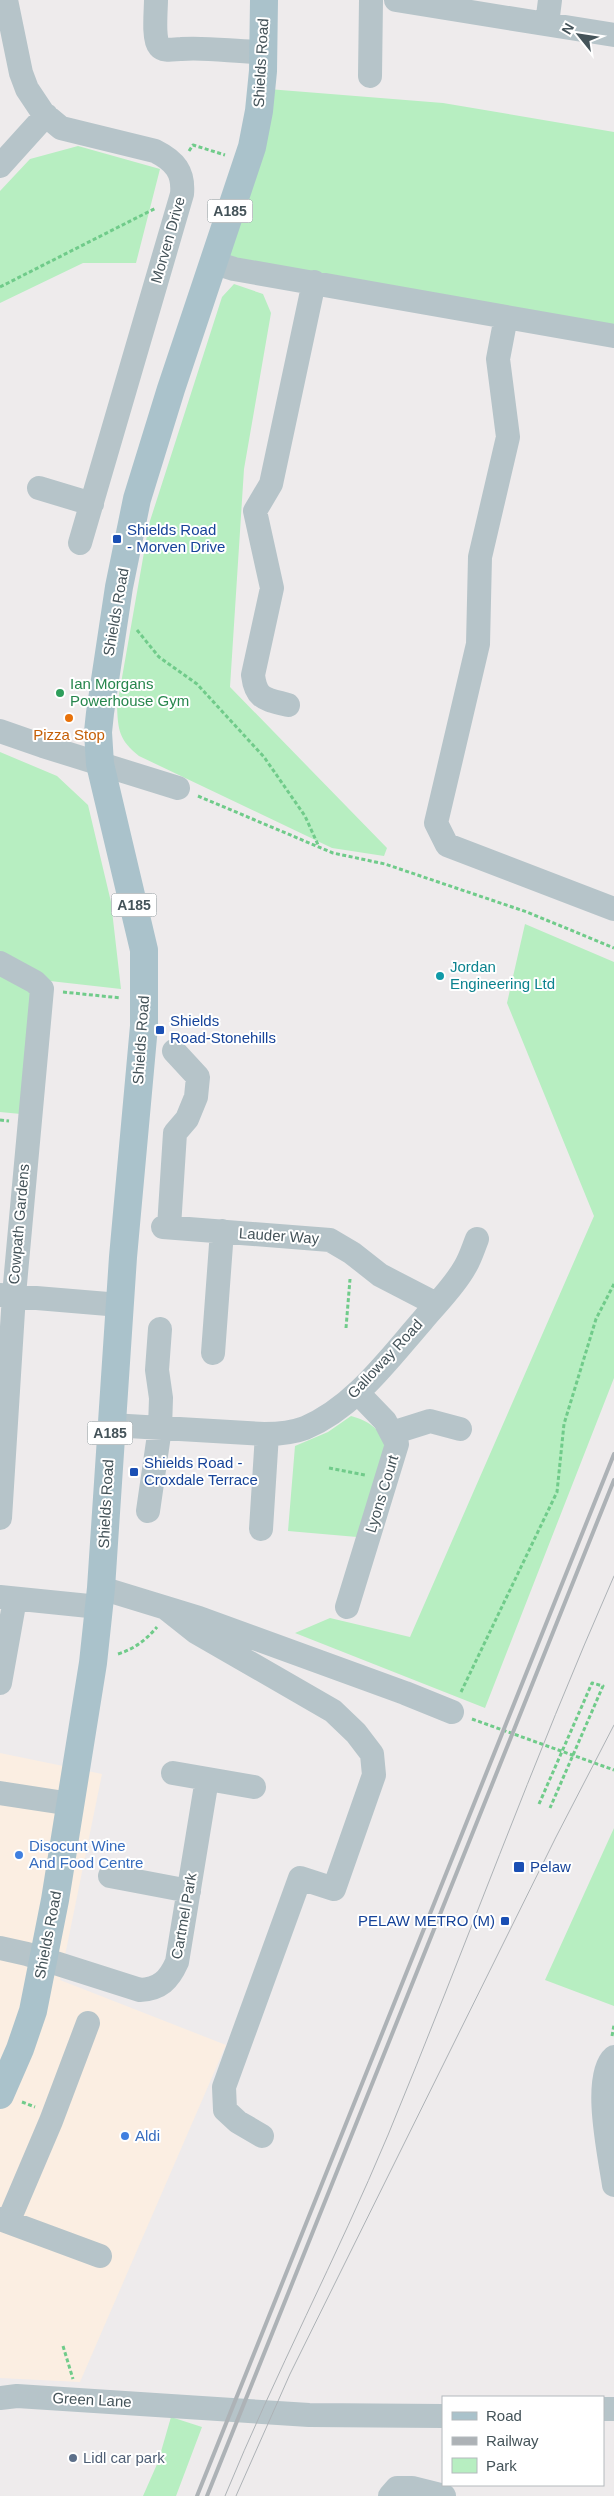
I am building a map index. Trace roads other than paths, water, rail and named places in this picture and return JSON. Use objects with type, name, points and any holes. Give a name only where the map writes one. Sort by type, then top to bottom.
[{"type":"main road","name":"Shields Road","points":[[0,2095],[20,2049],[33,2011],[71,1804],[93,1663],[100,1597],[111,1426],[144,999],[144,950],[100,764],[98,732],[116,606],[138,499],[212,262],[247,162],[259,111],[264,0]]},
{"type":"street","points":[[156,0],[156,43],[160,48],[167,50],[207,48],[240,52],[263,52]]},
{"type":"street","points":[[370,76],[371,0]]},
{"type":"street","points":[[396,0],[614,35]]},
{"type":"street","points":[[547,24],[550,0]]},
{"type":"street","points":[[0,166],[46,115],[28,89],[21,72],[4,3]]},
{"type":"street","name":"Morven Drive","points":[[46,115],[60,128],[155,152],[168,158],[177,168],[183,181],[182,194],[80,543]]},
{"type":"street","points":[[212,262],[234,269],[614,336]]},
{"type":"street","points":[[288,705],[264,699],[255,690],[253,675],[272,588],[255,511],[271,484],[314,282]]},
{"type":"street","points":[[506,317],[498,359],[508,437],[480,557],[478,644],[436,823],[447,845],[614,909]]},
{"type":"street","points":[[40,488],[92,504]]},
{"type":"street","points":[[0,731],[178,788]]},
{"type":"street","name":"Cowpath Gardens","points":[[0,963],[35,982],[42,989],[7,1295],[0,1518]]},
{"type":"street","name":"Lauder Way","points":[[174,1051],[198,1076],[196,1097],[187,1119],[175,1133],[166,1227],[321,1238],[334,1242],[352,1253],[380,1275],[436,1304]]},
{"type":"street","points":[[213,1353],[222,1231]]},
{"type":"street","name":"Galloway Road","points":[[111,1426],[267,1434],[287,1434],[306,1428],[358,1393],[465,1268],[477,1240]]},
{"type":"street","points":[[7,1295],[120,1305]]},
{"type":"street","points":[[148,1511],[160,1428],[162,1398],[157,1370],[160,1329]]},
{"type":"street","name":"Lyons Court","points":[[347,1607],[397,1444],[385,1421],[358,1393]]},
{"type":"street","points":[[392,1433],[430,1421],[460,1429]]},
{"type":"street","points":[[261,1529],[267,1434]]},
{"type":"street","points":[[0,1683],[8,1598],[100,1597],[167,1609],[199,1618],[452,1712]]},
{"type":"street","points":[[167,1609],[196,1632],[333,1711],[356,1733],[372,1754],[374,1775],[334,1889],[300,1878],[224,2087],[225,2110],[238,2122],[262,2136]]},
{"type":"street","points":[[173,1773],[254,1787]]},
{"type":"street","name":"Cartmel Park","points":[[43,1959],[140,1990],[150,1990],[162,1984],[171,1975],[177,1962],[208,1779]]},
{"type":"street","points":[[0,1793],[71,1804]]},
{"type":"street","points":[[110,1876],[189,1890]]},
{"type":"street","points":[[0,1948],[43,1959]]},
{"type":"street","points":[[88,2023],[54,2115],[4,2221],[100,2256]]},
{"type":"street","points":[[614,2058],[605,2069],[602,2094],[614,2185]]},
{"type":"street","name":"Green Lane","points":[[0,2398],[17,2396],[309,2415],[442,2416]]},
{"type":"street","points":[[390,2496],[397,2488],[412,2488],[444,2496]]},
{"type":"tram line","points":[[225,2496],[264,2405],[348,2226],[388,2135],[555,1715],[614,1576]]},
{"type":"tram line","points":[[236,2496],[290,2374],[556,1837],[614,1725]]},
{"type":"railway","points":[[197,2496],[614,1454]]},
{"type":"railway","points":[[207,2496],[614,1480]]},
{"type":"place","name":"Shields Road - Morven Drive","points":[[117,539]]},
{"type":"place","name":"Ian Morgans Powerhouse Gym","points":[[60,693]]},
{"type":"place","name":"Pizza Stop","points":[[69,718]]},
{"type":"place","name":"Jordan Engineering Ltd","points":[[440,976]]},
{"type":"place","name":"Shields Road-Stonehills","points":[[160,1030]]},
{"type":"place","name":"Shields Road - Croxdale Terrace","points":[[134,1472]]},
{"type":"place","name":"Disocunt Wine And Food Centre","points":[[19,1855]]},
{"type":"place","name":"Pelaw","points":[[519,1867]]},
{"type":"place","name":"PELAW METRO (M)","points":[[505,1921]]},
{"type":"place","name":"Aldi","points":[[125,2136]]},
{"type":"place","name":"Lidl car park","points":[[73,2458]]}]
